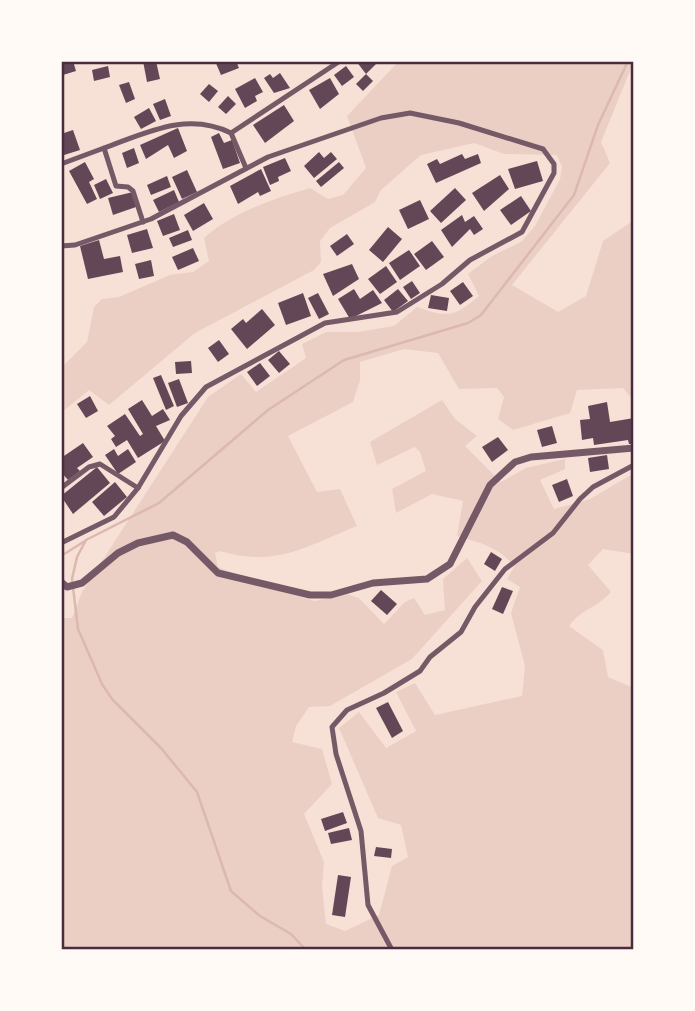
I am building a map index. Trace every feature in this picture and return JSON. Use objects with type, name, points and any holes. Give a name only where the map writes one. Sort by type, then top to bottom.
[{"type":"street","points":[[231,133],[340,61]]},
{"type":"street","points":[[61,246],[75,245],[144,222],[268,157],[382,118],[410,113],[458,123],[543,149],[554,164],[554,173],[528,223],[511,240],[470,260],[442,284],[397,312],[325,323],[206,387],[181,416],[138,488],[114,517],[61,543]]},
{"type":"street","points":[[61,164],[176,123],[200,123],[231,133],[246,169]]},
{"type":"street","points":[[104,148],[116,186],[128,187],[133,191],[144,222]]},
{"type":"street","points":[[64,584],[82,583],[118,553],[158,536],[173,535],[187,542],[218,573],[310,595],[331,595],[373,583],[427,579],[450,564],[490,485],[515,462],[531,457],[634,448]]},
{"type":"street","points":[[61,488],[89,467],[100,464],[138,488]]},
{"type":"street","points":[[392,950],[368,905],[361,831],[338,763],[332,727],[347,710],[384,693],[420,671],[430,657],[461,632],[475,607],[505,569],[553,533],[593,487],[634,465]]},
{"type":"shaded area","points":[[399,61],[472,61],[480,65],[484,61],[634,61],[601,142],[610,163],[512,285],[558,312],[586,296],[603,241],[634,220],[634,401],[623,388],[577,390],[570,413],[513,430],[498,419],[504,397],[497,388],[459,389],[438,353],[404,349],[360,362],[360,380],[353,402],[288,436],[317,492],[340,489],[357,526],[306,547],[275,556],[240,556],[220,551],[215,553],[218,567],[272,589],[315,601],[347,594],[359,598],[384,624],[405,602],[414,598],[425,615],[445,610],[443,579],[467,558],[482,581],[412,659],[330,706],[309,707],[296,726],[292,742],[322,749],[332,784],[304,814],[324,862],[322,886],[326,924],[345,931],[379,915],[392,866],[408,857],[401,825],[378,818],[339,728],[359,712],[386,748],[416,731],[396,692],[415,683],[435,715],[522,696],[525,666],[511,613],[520,587],[507,579],[514,567],[496,550],[457,536],[463,501],[432,494],[396,513],[392,489],[426,471],[420,452],[415,447],[377,465],[370,442],[442,400],[455,419],[477,436],[465,446],[501,482],[526,468],[565,459],[565,469],[540,480],[554,509],[590,499],[629,476],[634,476],[634,554],[603,549],[588,565],[611,592],[569,626],[603,650],[608,677],[634,688],[634,950],[61,950],[61,618],[72,618],[82,592],[208,397],[241,374],[256,392],[306,358],[302,344],[326,332],[358,332],[394,326],[417,307],[444,314],[457,312],[479,296],[468,274],[492,256],[521,242],[535,226],[560,179],[562,167],[557,155],[504,154],[474,143],[421,155],[381,190],[375,202],[330,228],[320,241],[321,262],[314,270],[195,333],[109,405],[89,390],[61,413],[61,368],[87,342],[94,307],[102,299],[119,297],[170,275],[193,272],[209,261],[204,238],[228,221],[268,202],[310,188],[328,199],[343,195],[366,168],[347,116]]},
{"type":"building","points":[[73,61],[76,71],[63,75],[61,63]]},
{"type":"building","points":[[143,61],[156,61],[160,79],[147,82]]},
{"type":"building","points":[[215,61],[236,61],[239,68],[221,75]]},
{"type":"building","points":[[356,61],[379,61],[366,74]]},
{"type":"building","points":[[108,66],[110,77],[94,81],[92,70]]},
{"type":"building","points":[[346,66],[354,77],[342,86],[334,75]]},
{"type":"building","points":[[280,73],[290,88],[274,93],[264,78],[270,74],[273,78]]},
{"type":"building","points":[[366,74],[373,81],[363,91],[356,84]]},
{"type":"building","points":[[255,78],[263,92],[255,96],[257,101],[245,108],[235,89]]},
{"type":"building","points":[[330,78],[339,94],[320,109],[309,90]]},
{"type":"building","points":[[129,82],[135,99],[126,103],[119,85]]},
{"type":"building","points":[[209,84],[218,91],[209,102],[200,94]]},
{"type":"building","points":[[228,96],[236,104],[226,114],[218,107]]},
{"type":"building","points":[[165,99],[171,116],[160,120],[153,104]]},
{"type":"building","points":[[284,105],[294,121],[265,143],[253,125]]},
{"type":"building","points":[[149,108],[156,121],[141,129],[134,117]]},
{"type":"building","points":[[178,128],[187,151],[174,158],[168,145],[146,159],[140,145]]},
{"type":"building","points":[[73,130],[80,150],[61,156],[61,134]]},
{"type":"building","points":[[219,133],[224,143],[232,140],[240,163],[223,169],[211,137]]},
{"type":"building","points":[[134,148],[139,163],[127,168],[122,153]]},
{"type":"building","points":[[319,152],[324,158],[331,152],[337,159],[314,178],[304,166]]},
{"type":"building","points":[[462,154],[465,159],[478,154],[481,163],[436,183],[427,164],[437,159],[440,164]]},
{"type":"building","points":[[285,158],[291,171],[278,177],[279,181],[270,185],[263,167]]},
{"type":"building","points":[[537,161],[543,181],[515,189],[508,169]]},
{"type":"building","points":[[85,162],[94,179],[89,182],[97,199],[87,204],[69,171]]},
{"type":"building","points":[[339,162],[344,168],[321,187],[316,181]]},
{"type":"building","points":[[261,169],[271,191],[260,196],[258,192],[238,204],[230,186]]},
{"type":"building","points":[[187,170],[197,192],[182,199],[172,177]]},
{"type":"building","points":[[500,175],[509,189],[484,211],[472,193]]},
{"type":"building","points":[[167,176],[171,187],[151,195],[147,185]]},
{"type":"building","points":[[106,179],[113,193],[100,199],[94,185]]},
{"type":"building","points":[[455,188],[466,200],[441,223],[430,211]]},
{"type":"building","points":[[174,190],[179,202],[159,212],[153,200]]},
{"type":"building","points":[[133,192],[136,207],[113,215],[108,198]]},
{"type":"building","points":[[521,196],[531,211],[511,225],[500,210]]},
{"type":"building","points":[[420,200],[429,219],[408,229],[399,210]]},
{"type":"building","points":[[204,203],[213,219],[193,231],[184,215]]},
{"type":"building","points":[[174,214],[180,230],[163,236],[157,221]]},
{"type":"building","points":[[462,215],[465,222],[474,216],[483,229],[474,235],[470,229],[452,247],[441,230]]},
{"type":"building","points":[[388,227],[402,239],[383,262],[369,250]]},
{"type":"building","points":[[147,229],[153,248],[132,253],[127,235]]},
{"type":"building","points":[[188,230],[192,240],[173,247],[169,238]]},
{"type":"building","points":[[347,234],[354,244],[337,256],[330,246]]},
{"type":"building","points":[[99,240],[104,259],[120,256],[123,272],[88,279],[80,246]]},
{"type":"building","points":[[432,241],[444,257],[426,270],[414,254]]},
{"type":"building","points":[[193,248],[199,261],[178,270],[172,257]]},
{"type":"building","points":[[409,250],[420,266],[400,280],[389,263]]},
{"type":"building","points":[[151,260],[154,276],[139,279],[135,264]]},
{"type":"building","points":[[352,264],[359,279],[333,296],[323,274]]},
{"type":"building","points":[[386,266],[397,282],[380,294],[368,279]]},
{"type":"building","points":[[412,281],[420,293],[411,299],[403,287]]},
{"type":"building","points":[[463,282],[473,296],[460,305],[450,291]]},
{"type":"building","points":[[354,289],[360,299],[373,290],[382,303],[350,319],[338,299]]},
{"type":"building","points":[[398,289],[408,301],[393,312],[384,300]]},
{"type":"building","points":[[303,293],[311,316],[286,325],[278,303]]},
{"type":"building","points":[[318,293],[329,314],[319,319],[308,298]]},
{"type":"building","points":[[431,295],[449,298],[447,311],[428,308]]},
{"type":"building","points":[[262,309],[275,325],[247,349],[231,329],[243,319],[246,323]]},
{"type":"building","points":[[219,340],[229,354],[218,362],[208,348]]},
{"type":"building","points":[[279,351],[290,364],[279,373],[268,360]]},
{"type":"building","points":[[191,361],[192,373],[176,374],[175,362]]},
{"type":"building","points":[[260,363],[270,376],[257,386],[247,372]]},
{"type":"building","points":[[161,375],[174,406],[166,410],[153,378]]},
{"type":"building","points":[[179,379],[188,403],[177,407],[168,383]]},
{"type":"building","points":[[90,396],[98,411],[86,418],[77,404]]},
{"type":"building","points":[[142,400],[152,416],[163,409],[170,420],[156,426],[165,441],[138,458],[127,440],[116,447],[111,439],[115,436],[107,426],[125,414],[140,436],[143,434],[128,409]]},
{"type":"building","points":[[607,402],[610,422],[634,418],[634,444],[629,444],[628,440],[594,445],[593,438],[582,440],[580,420],[590,419],[588,406]]},
{"type":"building","points":[[552,426],[557,443],[542,447],[537,430]]},
{"type":"building","points":[[498,437],[508,450],[492,462],[482,447]]},
{"type":"building","points":[[83,443],[93,457],[77,468],[80,471],[68,480],[61,472],[61,458]]},
{"type":"building","points":[[114,449],[118,456],[128,449],[136,462],[118,474],[105,455]]},
{"type":"building","points":[[607,455],[609,469],[590,472],[588,458]]},
{"type":"building","points":[[97,467],[110,483],[73,514],[61,496]]},
{"type":"building","points":[[567,479],[573,496],[559,502],[552,485]]},
{"type":"building","points":[[115,482],[127,497],[104,516],[92,502]]},
{"type":"building","points":[[491,552],[502,559],[495,571],[484,564]]},
{"type":"building","points":[[502,587],[513,591],[503,614],[492,609]]},
{"type":"building","points":[[381,590],[397,604],[387,615],[371,601]]},
{"type":"building","points":[[388,702],[403,731],[392,738],[376,708]]},
{"type":"building","points":[[343,812],[347,823],[325,831],[321,819]]},
{"type":"building","points":[[349,828],[352,840],[331,844],[328,833]]},
{"type":"building","points":[[376,847],[392,849],[391,858],[374,856]]},
{"type":"building","points":[[338,875],[351,877],[345,917],[332,915]]},
{"type":"waterway","points":[[306,950],[291,934],[260,916],[231,891],[197,792],[161,748],[112,699],[102,684],[78,629],[72,579],[77,557],[86,540],[159,503],[268,410],[344,360],[468,323],[481,315],[574,195],[598,125],[628,61]]},
{"type":"waterway","points":[[61,556],[85,541]]}]
